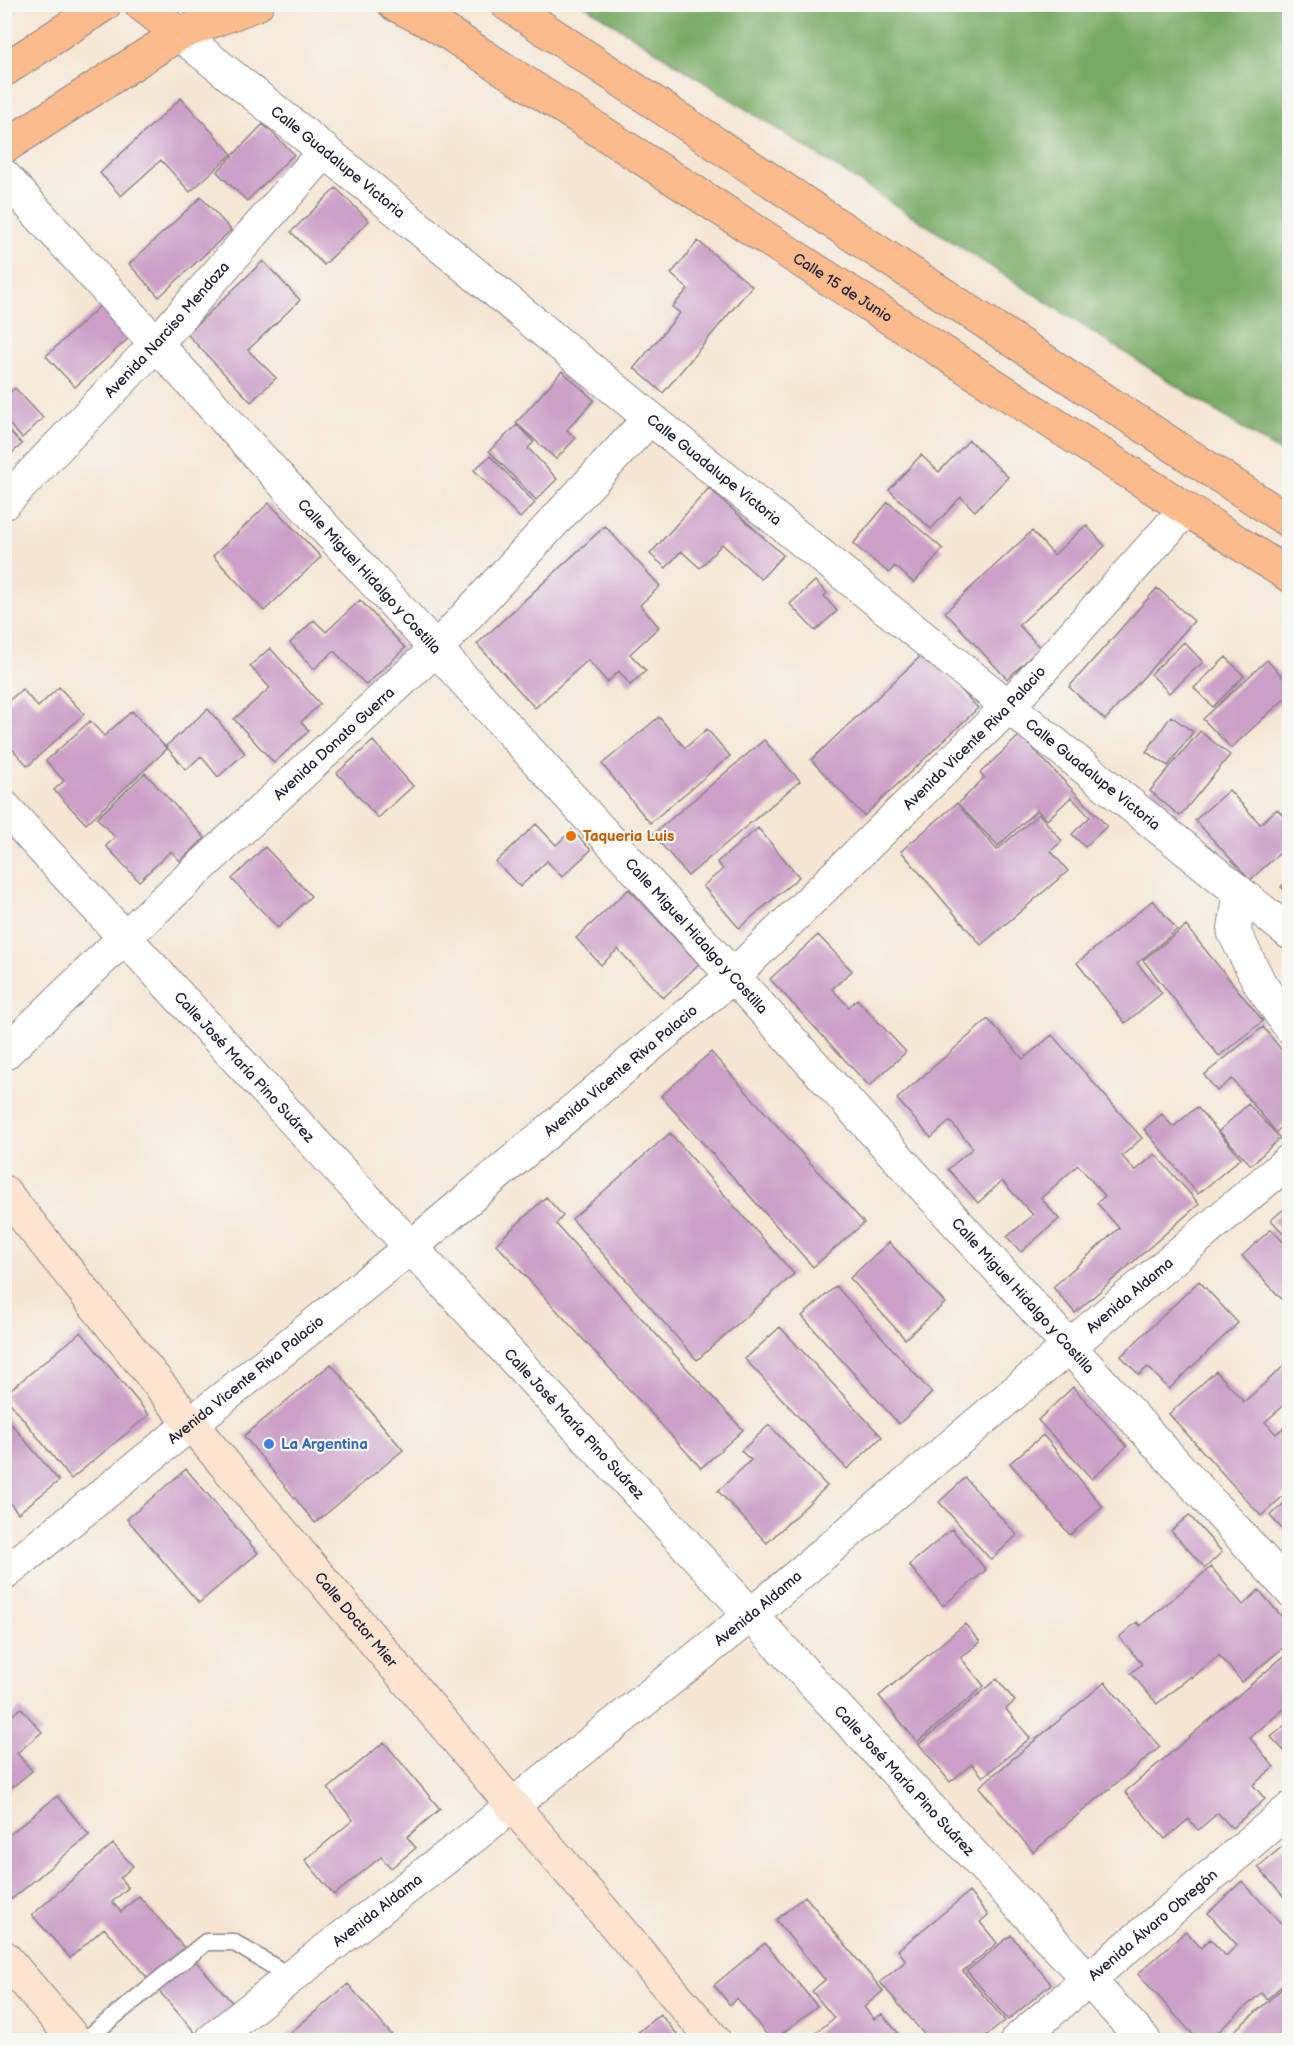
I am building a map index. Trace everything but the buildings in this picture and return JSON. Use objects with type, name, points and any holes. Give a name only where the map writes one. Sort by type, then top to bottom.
[{"type":"main road","points":[[4,70],[105,4]]},
{"type":"main road","name":"Calle Guadalupe Victoria","points":[[141,4],[179,34]]},
{"type":"main road","points":[[4,147],[179,34],[257,4]]},
{"type":"main road","name":"Calle 15 de Junio","points":[[394,4],[434,24],[1290,576]]},
{"type":"main road","points":[[507,4],[1290,522]]},
{"type":"main road","points":[[927,343],[952,300]]},
{"type":"main road","name":"Calle Doctor Mier","points":[[4,1192],[191,1424],[512,1805],[714,2040]]},
{"type":"main road","points":[[4,1957],[75,2040]]},
{"type":"street","name":"Calle Guadalupe Victoria","points":[[179,34],[650,418],[1290,933]]},
{"type":"street","name":"Avenida Narciso Mendoza","points":[[4,503],[156,344],[325,151]]},
{"type":"street","name":"Calle Miguel Hidalgo y Costilla","points":[[4,176],[1290,1590]]},
{"type":"street","name":"Avenida Donato Guerra","points":[[4,1054],[125,937],[436,649],[650,418]]},
{"type":"street","name":"Avenida Vicente Riva Palacio","points":[[4,1574],[411,1247],[733,976],[1008,707],[1186,509]]},
{"type":"street","name":"Calle José María Pino Suárez","points":[[4,807],[1144,2040]]},
{"type":"street","points":[[1240,894],[1234,932],[1260,984],[1290,1027]]},
{"type":"street","name":"Avenida Aldama","points":[[212,2040],[752,1614],[1067,1346],[1290,1161]]},
{"type":"street","name":"Avenida Álvaro Obregón","points":[[1017,2040],[1290,1809]]},
{"type":"lane","points":[[85,2040],[206,1942],[234,1942],[291,1977]]},
{"type":"green space","points":[[584,5],[1289,5],[1289,458]]},
{"type":"railway","points":[[4,15],[19,4]]},
{"type":"place","name":"Taqueria Luis","points":[[571,836]]},
{"type":"place","name":"La Argentina","points":[[269,1444]]}]
